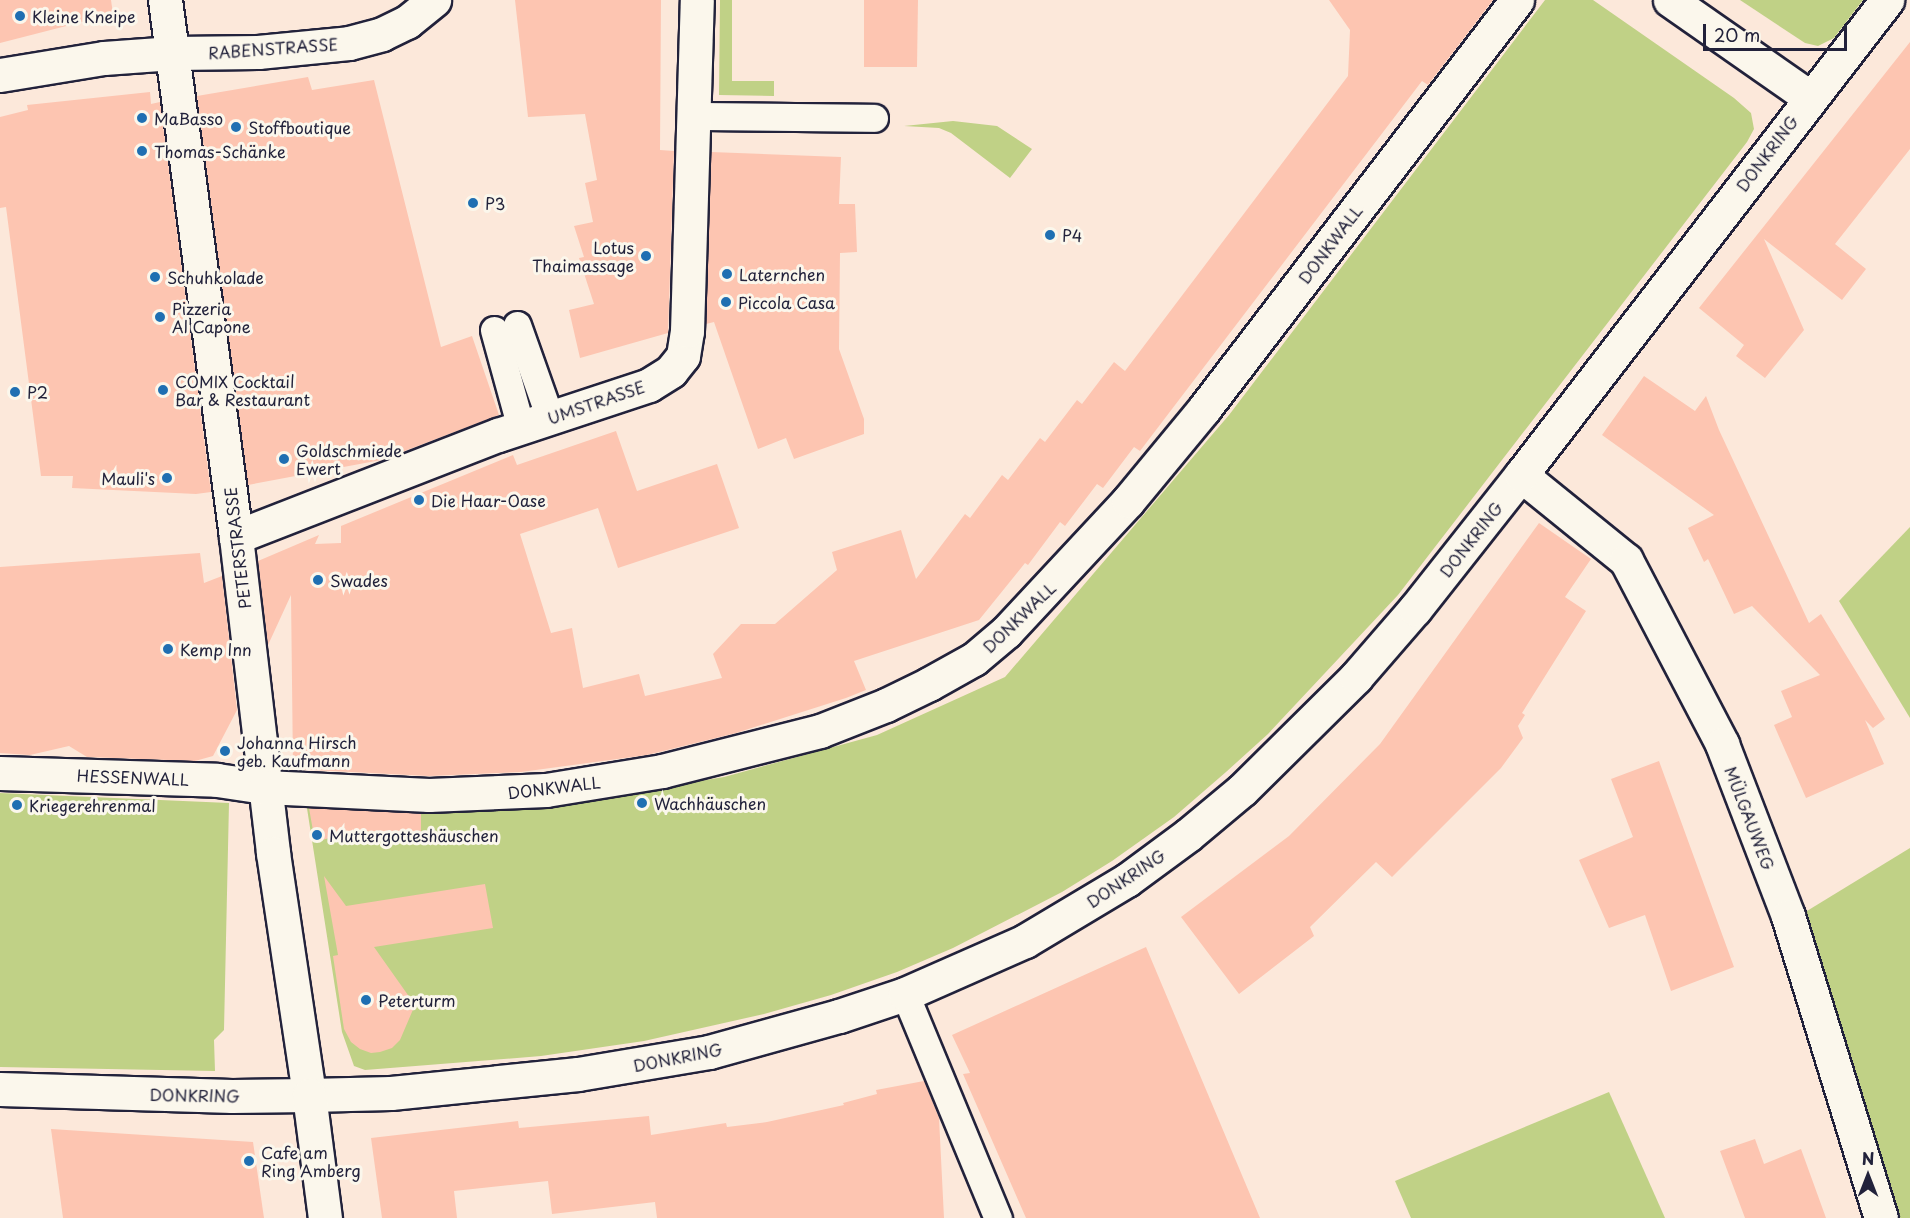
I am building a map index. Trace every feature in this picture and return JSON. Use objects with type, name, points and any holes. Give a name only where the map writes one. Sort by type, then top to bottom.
[{"type":"street","name":"PETERSTRASSE","points":[[165,0],[236,537],[265,787],[325,1218]]},
{"type":"street","name":"RABENSTRASSE","points":[[0,75],[104,58],[173,53],[258,52],[349,43],[382,34],[407,21],[434,0]]},
{"type":"street","name":"UMSTRASSE","points":[[236,537],[523,427],[649,384],[671,371],[683,356],[687,331],[697,0]]},
{"type":"street","name":"DONKWALL","points":[[265,787],[429,795],[489,794],[546,790],[606,781],[683,766],[820,731],[886,705],[974,659],[1006,632],[1055,583],[1204,410],[1517,0]]},
{"type":"street","points":[[1670,0],[1809,97]]},
{"type":"street","name":"DONKRING","points":[[0,1089],[232,1096],[391,1093],[488,1085],[651,1063],[772,1036],[906,994],[1025,941],[1127,880],[1188,835],[1242,790],[1356,677],[1415,609],[1521,476],[1809,97],[1887,0]]},
{"type":"street","name":"MÜLGAUWEG","points":[[1521,476],[1626,560],[1722,744],[1788,916],[1881,1218]]},
{"type":"street","name":"HESSENWALL","points":[[0,773],[217,780],[265,787]]},
{"type":"lane","points":[[693,116],[874,118]]},
{"type":"lane","points":[[506,327],[523,427]]},
{"type":"lane","points":[[906,994],[998,1218]]},
{"type":"green space","points":[[720,0],[732,0],[732,81],[774,81],[774,96],[719,95]]},
{"type":"green space","points":[[1545,0],[1593,0],[1734,98],[1751,113],[1754,129],[1747,142],[1398,595],[1268,734],[1226,772],[1174,817],[1112,861],[1062,892],[953,948],[897,972],[831,995],[764,1014],[644,1041],[541,1056],[365,1070],[354,1066],[342,1032],[306,802],[553,805],[724,777],[877,735],[1005,677],[1229,415]]},
{"type":"green space","points":[[1740,0],[1863,0],[1834,38],[1818,46],[1805,43]]},
{"type":"green space","points":[[953,121],[997,126],[1032,149],[1010,178],[951,133],[939,128],[904,126]]},
{"type":"green space","points":[[1910,527],[1910,718],[1839,601]]},
{"type":"green space","points":[[0,793],[229,803],[224,1030],[214,1040],[215,1071],[0,1067]]},
{"type":"green space","points":[[1910,848],[1910,1218],[1895,1218],[1802,914]]},
{"type":"green space","points":[[1609,1092],[1665,1218],[1411,1218],[1395,1181]]},
{"type":"building","points":[[0,0],[111,0],[113,14],[0,43]]},
{"type":"building","points":[[515,0],[661,0],[660,150],[674,151],[668,333],[580,358],[569,310],[594,304],[579,258],[584,257],[574,226],[593,222],[585,183],[597,180],[585,114],[528,117]]},
{"type":"building","points":[[864,0],[918,0],[917,67],[864,67]]},
{"type":"building","points":[[1329,0],[1493,0],[1428,85],[1422,81],[1140,451],[1134,447],[1103,488],[1097,484],[1065,526],[1060,522],[1028,565],[1025,563],[979,620],[854,661],[866,690],[736,733],[647,755],[521,772],[429,776],[293,769],[291,595],[268,645],[258,561],[319,535],[315,544],[341,543],[341,526],[513,455],[517,465],[616,431],[637,491],[717,464],[739,528],[618,568],[598,508],[520,534],[551,633],[572,628],[583,688],[639,674],[645,696],[722,678],[713,654],[741,624],[775,624],[837,570],[832,552],[901,530],[916,579],[965,514],[970,518],[1002,475],[1008,480],[1040,438],[1045,442],[1077,400],[1082,404],[1114,362],[1125,371],[1348,76],[1350,30]]},
{"type":"building","points":[[1910,42],[1910,149],[1835,244],[1866,269],[1842,300],[1764,239],[1804,330],[1765,378],[1736,356],[1744,345],[1699,308]]},
{"type":"building","points":[[308,77],[312,90],[374,80],[441,347],[472,336],[499,415],[381,460],[248,485],[197,96]]},
{"type":"building","points":[[150,92],[151,104],[160,102],[211,492],[196,494],[72,488],[73,476],[41,476],[6,207],[0,208],[0,117],[28,110],[27,105]]},
{"type":"building","points":[[711,152],[841,157],[839,204],[855,204],[857,252],[840,253],[839,349],[864,419],[864,434],[794,459],[786,438],[758,449],[714,322],[706,324]]},
{"type":"building","points":[[1644,376],[1695,411],[1706,396],[1719,430],[1809,623],[1821,614],[1885,719],[1873,728],[1865,720],[1884,764],[1806,798],[1774,725],[1792,717],[1781,691],[1820,675],[1752,606],[1734,614],[1708,559],[1704,562],[1688,528],[1714,515],[1602,435]]},
{"type":"building","points":[[1539,523],[1591,559],[1565,597],[1586,611],[1522,713],[1525,715],[1518,726],[1523,738],[1501,768],[1392,877],[1376,862],[1310,927],[1314,936],[1239,994],[1181,917],[1289,836],[1380,744]]},
{"type":"building","points":[[200,553],[204,583],[222,576],[237,710],[213,756],[195,761],[87,757],[69,746],[30,755],[0,753],[0,567]]},
{"type":"building","points":[[1659,761],[1734,967],[1671,991],[1645,915],[1609,928],[1579,860],[1633,837],[1611,779]]},
{"type":"building","points":[[309,808],[421,813],[421,833],[354,831],[315,842]]},
{"type":"building","points":[[324,876],[346,906],[485,884],[493,928],[374,947],[415,1005],[400,1040],[392,1048],[371,1053],[360,1049],[351,1042],[344,1029],[333,956],[338,955]]},
{"type":"building","points":[[1146,947],[1260,1218],[1026,1218],[963,1074],[970,1073],[952,1035]]},
{"type":"building","points":[[924,1081],[939,1118],[944,1218],[657,1218],[655,1202],[552,1214],[548,1181],[454,1191],[457,1218],[382,1218],[371,1138],[518,1121],[519,1128],[649,1116],[651,1135],[726,1123],[727,1127],[767,1122],[844,1105],[843,1103],[877,1094],[876,1090]]},
{"type":"building","points":[[51,1129],[253,1142],[264,1218],[63,1218]]},
{"type":"building","points":[[1755,1139],[1764,1164],[1801,1149],[1826,1218],[1745,1218],[1720,1151]]},
{"type":"place","name":"Kleine Kneipe","points":[[20,16]]},
{"type":"place","name":"MaBasso","points":[[142,118]]},
{"type":"place","name":"Stoffboutique","points":[[236,127]]},
{"type":"place","name":"Thomas-Schänke","points":[[142,151]]},
{"type":"place","name":"P3","points":[[473,203]]},
{"type":"place","name":"P4","points":[[1050,235]]},
{"type":"place","name":"Lotus Thaimassage","points":[[646,256]]},
{"type":"place","name":"Laternchen","points":[[727,274]]},
{"type":"place","name":"Schuhkolade","points":[[155,277]]},
{"type":"place","name":"Piccola Casa","points":[[726,302]]},
{"type":"place","name":"Pizzeria Al Capone","points":[[160,317]]},
{"type":"place","name":"COMIX Cocktail Bar & Restaurant","points":[[163,390]]},
{"type":"place","name":"P2","points":[[15,392]]},
{"type":"place","name":"Goldschmiede Ewert","points":[[284,459]]},
{"type":"place","name":"Mauli's","points":[[167,478]]},
{"type":"place","name":"Die Haar-Oase","points":[[419,500]]},
{"type":"place","name":"Swades","points":[[318,580]]},
{"type":"place","name":"Kemp Inn","points":[[168,649]]},
{"type":"place","name":"Johanna Hirsch geb. Kaufmann","points":[[225,751]]},
{"type":"place","name":"Wachhäuschen","points":[[642,803]]},
{"type":"place","name":"Kriegerehrenmal","points":[[17,805]]},
{"type":"place","name":"Muttergotteshäuschen","points":[[317,835]]},
{"type":"place","name":"Peterturm","points":[[366,1000]]},
{"type":"place","name":"Cafe am Ring Amberg","points":[[249,1161]]}]
